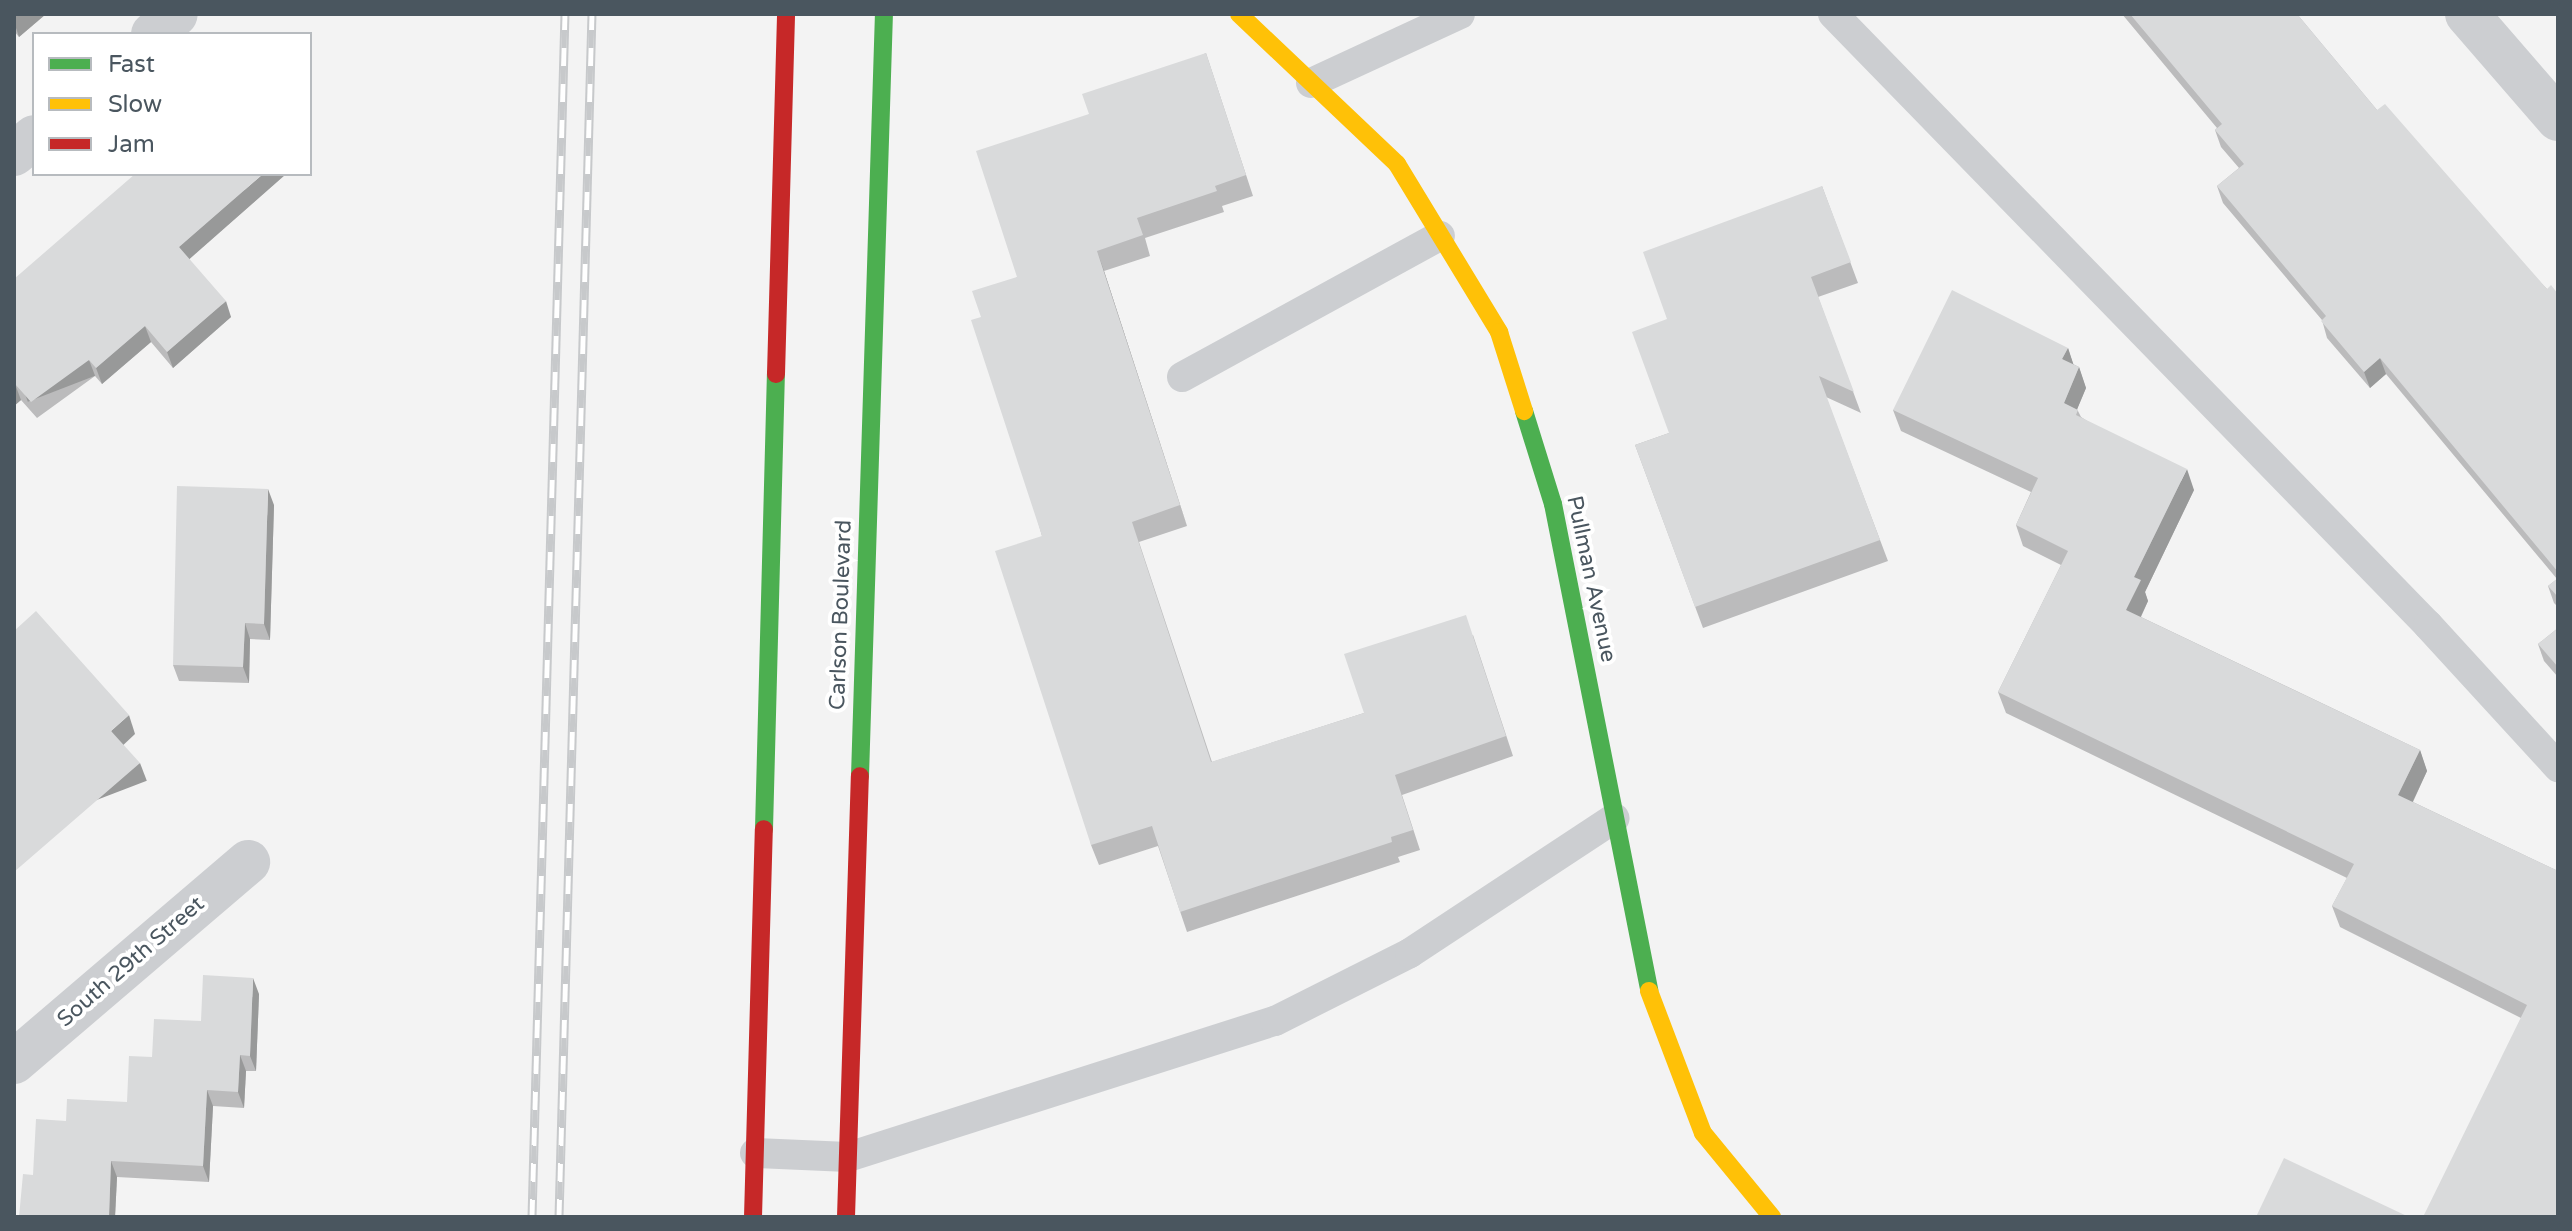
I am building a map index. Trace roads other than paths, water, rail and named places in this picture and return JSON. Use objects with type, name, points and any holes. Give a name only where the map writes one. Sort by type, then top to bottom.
[{"type":"main road","points":[[753,1217],[786,14]]},
{"type":"main road","name":"Carlson Boulevard","points":[[846,1217],[884,14]]},
{"type":"main road","name":"Pullman Avenue","points":[[1239,14],[1397,164],[1499,332],[1553,504],[1648,987],[1703,1133],[1772,1217]]},
{"type":"street","points":[[155,32],[176,14]]},
{"type":"street","points":[[2467,14],[2558,119]]},
{"type":"street","points":[[14,154],[32,139]]},
{"type":"street","name":"South 29th Street","points":[[14,1062],[248,862]]},
{"type":"lane","points":[[1311,83],[1460,14]]},
{"type":"lane","points":[[1833,14],[2428,625],[2558,767]]},
{"type":"lane","points":[[1182,377],[1440,236]]},
{"type":"lane","points":[[755,1153],[848,1157],[1275,1021],[1410,953],[1615,818]]},
{"type":"railway","points":[[532,1217],[565,14]]},
{"type":"railway","points":[[559,1217],[592,14]]}]
